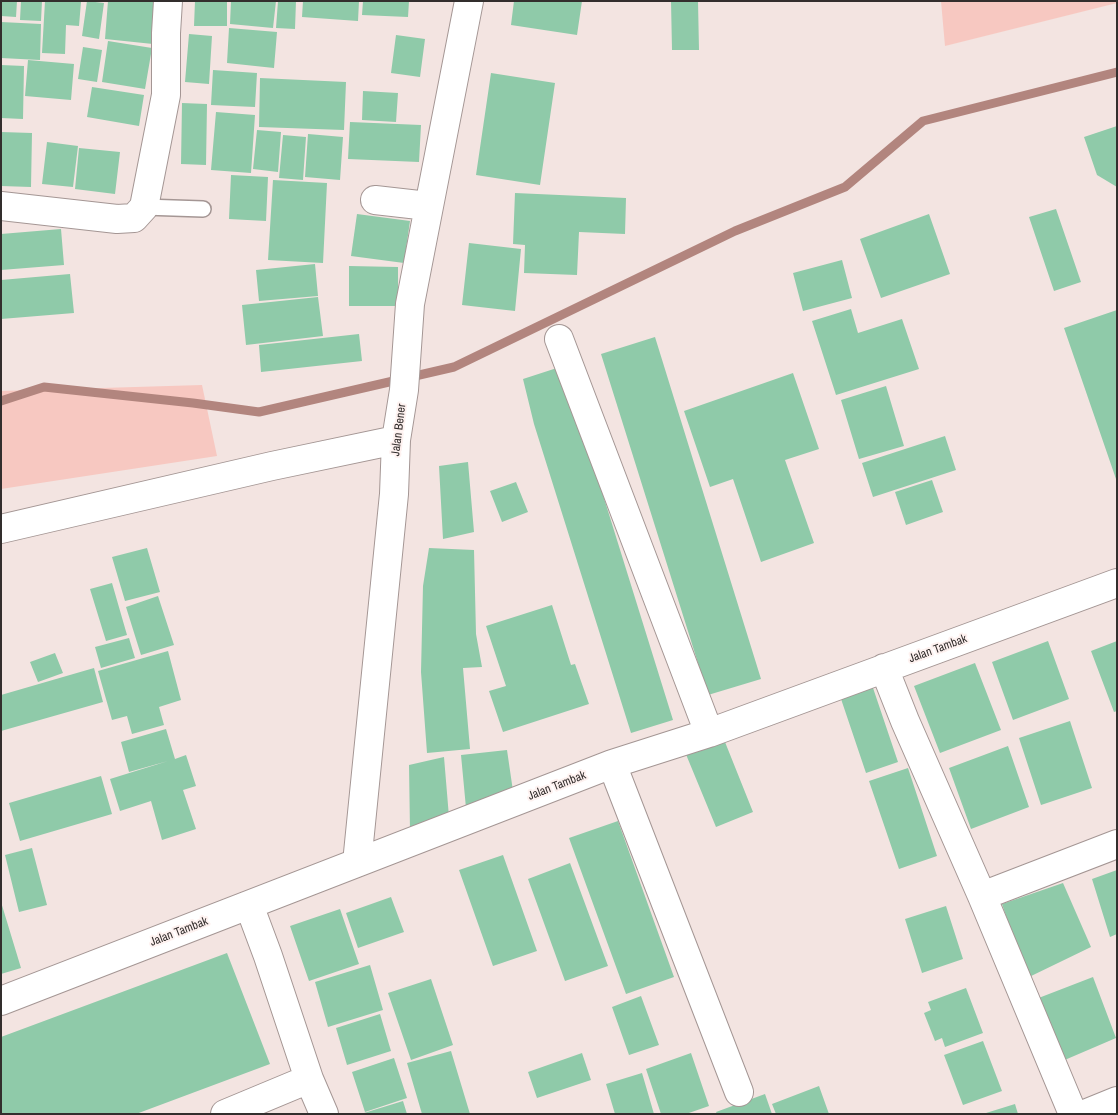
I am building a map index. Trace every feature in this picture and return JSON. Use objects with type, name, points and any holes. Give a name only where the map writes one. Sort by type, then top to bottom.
[{"type":"street","points":[[1,206],[117,219],[134,218],[144,207],[166,95],[168,1]]},
{"type":"street","name":"Jalan Bener","points":[[358,863],[394,494],[396,440],[404,390],[410,304],[469,1]]},
{"type":"street","points":[[375,200],[428,206]]},
{"type":"street","points":[[559,339],[708,733]]},
{"type":"street","points":[[1,529],[272,466],[396,440]]},
{"type":"street","name":"Jalan Tambak","points":[[1,1001],[612,764],[708,733],[1117,583]]},
{"type":"street","points":[[884,668],[1073,1114]]},
{"type":"street","points":[[612,764],[739,1092]]},
{"type":"street","points":[[982,896],[1117,844]]},
{"type":"street","points":[[249,905],[309,1079],[324,1114]]},
{"type":"street","points":[[225,1114],[309,1079]]},
{"type":"street","points":[[1085,1114],[1117,1101]]},
{"type":"lane","points":[[144,207],[203,209]]},
{"type":"shaded area","points":[[941,1],[1117,1],[1117,3],[945,46]]},
{"type":"shaded area","points":[[202,385],[217,456],[1,489],[1,391]]},
{"type":"building","points":[[1,1],[17,1],[16,17],[1,16]]},
{"type":"building","points":[[21,1],[42,1],[41,21],[20,20]]},
{"type":"building","points":[[45,1],[81,2],[79,26],[66,25],[65,54],[42,53]]},
{"type":"building","points":[[87,1],[104,3],[99,39],[82,36]]},
{"type":"building","points":[[108,1],[157,2],[153,44],[105,39]]},
{"type":"building","points":[[195,1],[227,1],[227,26],[194,26]]},
{"type":"building","points":[[231,1],[276,1],[273,28],[230,24]]},
{"type":"building","points":[[278,1],[296,1],[295,29],[276,28]]},
{"type":"building","points":[[303,1],[359,1],[358,21],[302,17]]},
{"type":"building","points":[[363,1],[409,1],[408,17],[362,15]]},
{"type":"building","points":[[514,1],[582,1],[577,35],[511,25]]},
{"type":"building","points":[[671,1],[698,1],[699,50],[672,50]]},
{"type":"building","points":[[1,22],[41,24],[40,60],[1,58]]},
{"type":"building","points":[[229,28],[277,32],[274,68],[227,63]]},
{"type":"building","points":[[189,34],[212,36],[209,84],[185,82]]},
{"type":"building","points":[[396,35],[425,39],[420,77],[391,73]]},
{"type":"building","points":[[108,41],[152,48],[145,89],[102,82]]},
{"type":"building","points":[[83,47],[102,50],[97,82],[78,79]]},
{"type":"building","points":[[28,60],[74,64],[71,100],[25,96]]},
{"type":"building","points":[[1,65],[24,66],[23,119],[1,118]]},
{"type":"building","points":[[213,70],[257,73],[255,107],[211,105]]},
{"type":"building","points":[[491,73],[555,83],[540,185],[476,175]]},
{"type":"building","points":[[260,78],[346,82],[344,130],[259,127]]},
{"type":"building","points":[[92,87],[144,95],[139,126],[87,117]]},
{"type":"building","points":[[363,91],[398,93],[396,122],[362,120]]},
{"type":"building","points":[[182,103],[207,104],[206,165],[181,164]]},
{"type":"building","points":[[216,112],[255,115],[251,173],[211,170]]},
{"type":"building","points":[[350,122],[421,125],[419,162],[348,159]]},
{"type":"building","points":[[1117,126],[1117,187],[1097,175],[1084,137]]},
{"type":"building","points":[[257,130],[281,132],[278,172],[253,169]]},
{"type":"building","points":[[1,132],[32,133],[31,187],[1,186]]},
{"type":"building","points":[[308,134],[343,137],[340,180],[305,177]]},
{"type":"building","points":[[283,135],[306,137],[303,180],[279,178]]},
{"type":"building","points":[[47,142],[78,146],[73,187],[42,184]]},
{"type":"building","points":[[79,148],[120,152],[115,194],[75,189]]},
{"type":"building","points":[[231,175],[268,177],[266,221],[229,219]]},
{"type":"building","points":[[273,180],[327,183],[323,263],[268,260]]},
{"type":"building","points":[[515,193],[626,198],[625,234],[579,232],[577,275],[524,273],[525,245],[513,244]]},
{"type":"building","points":[[1056,209],[1081,282],[1054,291],[1029,217]]},
{"type":"building","points":[[357,214],[410,221],[404,263],[351,256]]},
{"type":"building","points":[[929,214],[950,274],[881,298],[860,239]]},
{"type":"building","points":[[61,229],[64,265],[1,270],[1,234]]},
{"type":"building","points":[[469,243],[521,249],[515,311],[462,305]]},
{"type":"building","points":[[842,260],[852,298],[803,311],[793,273]]},
{"type":"building","points":[[315,264],[318,296],[259,301],[256,270]]},
{"type":"building","points":[[349,266],[398,267],[398,306],[349,306]]},
{"type":"building","points":[[70,274],[74,313],[1,319],[1,280]]},
{"type":"building","points":[[318,297],[323,336],[246,345],[242,305]]},
{"type":"building","points":[[851,309],[858,333],[902,319],[919,369],[836,395],[812,321]]},
{"type":"building","points":[[1117,310],[1117,479],[1116,479],[1064,328]]},
{"type":"building","points":[[359,334],[362,361],[261,372],[259,345]]},
{"type":"building","points":[[655,337],[761,679],[708,695],[601,354]]},
{"type":"building","points":[[560,367],[589,450],[673,720],[631,733],[534,424],[523,379]]},
{"type":"building","points":[[793,373],[819,449],[785,460],[814,543],[761,562],[733,479],[710,487],[684,411]]},
{"type":"building","points":[[886,386],[904,446],[859,459],[841,400]]},
{"type":"building","points":[[945,436],[956,470],[873,497],[862,463]]},
{"type":"building","points":[[468,462],[474,532],[443,539],[439,466]]},
{"type":"building","points":[[932,480],[943,512],[906,525],[895,492]]},
{"type":"building","points":[[516,482],[528,512],[502,522],[490,491]]},
{"type":"building","points":[[147,548],[160,592],[125,601],[112,557]]},
{"type":"building","points":[[429,548],[474,550],[476,634],[482,667],[463,668],[470,749],[427,753],[421,672],[423,586]]},
{"type":"building","points":[[112,583],[127,635],[106,641],[90,589]]},
{"type":"building","points":[[158,596],[174,645],[141,655],[126,607]]},
{"type":"building","points":[[552,605],[571,665],[575,664],[589,704],[503,732],[489,691],[506,686],[486,626]]},
{"type":"building","points":[[129,638],[135,658],[101,668],[95,647]]},
{"type":"building","points":[[1048,641],[1069,699],[1013,720],[992,662]]},
{"type":"building","points":[[1117,641],[1117,711],[1114,712],[1091,651]]},
{"type":"building","points":[[168,651],[181,700],[159,707],[164,725],[132,734],[127,716],[112,720],[98,671]]},
{"type":"building","points":[[55,653],[63,673],[38,682],[30,662]]},
{"type":"building","points":[[975,663],[1001,730],[940,753],[914,686]]},
{"type":"building","points":[[94,668],[103,702],[1,731],[1,695]]},
{"type":"building","points":[[871,682],[898,762],[866,773],[839,693]]},
{"type":"building","points":[[1070,721],[1092,788],[1041,805],[1019,738]]},
{"type":"building","points":[[166,729],[175,759],[186,755],[196,786],[183,790],[196,829],[162,840],[151,801],[120,811],[110,779],[168,761],[129,772],[121,742]]},
{"type":"building","points":[[723,737],[753,812],[716,827],[685,752]]},
{"type":"building","points":[[1008,746],[1029,807],[971,829],[949,768]]},
{"type":"building","points":[[507,750],[514,798],[466,808],[461,755]]},
{"type":"building","points":[[444,757],[449,817],[410,831],[409,765]]},
{"type":"building","points":[[908,768],[937,856],[899,869],[869,781]]},
{"type":"building","points":[[101,776],[112,814],[20,841],[9,803]]},
{"type":"building","points":[[618,821],[674,977],[626,994],[569,838]]},
{"type":"building","points":[[32,848],[47,905],[19,912],[5,855]]},
{"type":"building","points":[[503,855],[537,951],[493,966],[459,870]]},
{"type":"building","points":[[570,863],[608,966],[565,981],[528,879]]},
{"type":"building","points":[[1117,870],[1117,934],[1110,937],[1092,879]]},
{"type":"building","points":[[1063,883],[1091,947],[1027,978],[1002,904]]},
{"type":"building","points":[[391,897],[404,932],[358,948],[346,913]]},
{"type":"building","points":[[1,902],[21,968],[1,974]]},
{"type":"building","points":[[946,906],[963,959],[922,973],[905,919]]},
{"type":"building","points":[[340,909],[359,964],[309,981],[290,926]]},
{"type":"building","points":[[227,953],[270,1064],[136,1114],[1,1114],[1,1037]]},
{"type":"building","points":[[370,965],[383,1010],[328,1027],[315,982]]},
{"type":"building","points":[[1093,977],[1116,1038],[1060,1062],[1036,999]]},
{"type":"building","points":[[431,979],[453,1045],[411,1060],[388,993]]},
{"type":"building","points":[[966,988],[983,1033],[945,1047],[942,1038],[935,1041],[924,1013],[931,1010],[928,1002]]},
{"type":"building","points":[[641,996],[659,1045],[629,1055],[612,1007]]},
{"type":"building","points":[[380,1014],[391,1051],[347,1065],[336,1028]]},
{"type":"building","points":[[983,1041],[1002,1091],[963,1105],[944,1055]]},
{"type":"building","points":[[451,1051],[470,1114],[422,1114],[407,1063]]},
{"type":"building","points":[[582,1053],[591,1080],[537,1098],[528,1072]]},
{"type":"building","points":[[691,1053],[709,1106],[686,1114],[661,1114],[646,1069]]},
{"type":"building","points":[[394,1058],[407,1098],[365,1112],[352,1072]]},
{"type":"building","points":[[642,1073],[654,1114],[615,1114],[606,1084]]},
{"type":"building","points":[[819,1086],[829,1114],[776,1114],[772,1104]]},
{"type":"building","points":[[765,1094],[772,1114],[717,1114],[716,1112]]},
{"type":"building","points":[[403,1101],[407,1114],[364,1114],[364,1113]]},
{"type":"building","points":[[1015,1104],[1018,1114],[986,1114],[986,1113]]},
{"type":"waterway","points":[[1,401],[44,387],[259,412],[454,367],[735,231],[845,187],[923,121],[1117,72]]}]
